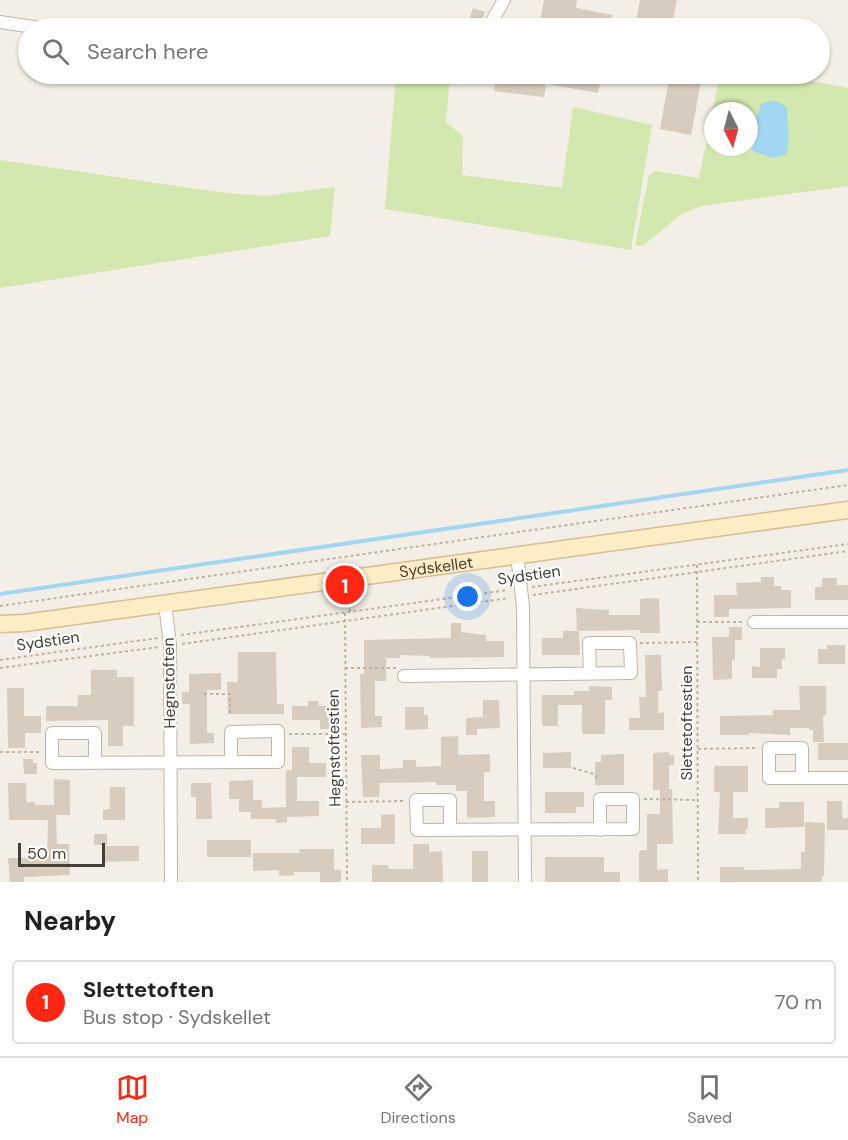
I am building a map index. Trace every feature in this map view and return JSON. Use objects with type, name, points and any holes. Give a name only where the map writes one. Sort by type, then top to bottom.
[{"type":"street","points":[[494,18],[504,0]]},
{"type":"street","points":[[0,22],[18,25]]},
{"type":"street","name":"Sydskellet","points":[[0,624],[24,623],[848,510]]},
{"type":"street","points":[[517,556],[522,592],[525,882]]},
{"type":"street","name":"Hegnstoften","points":[[165,604],[170,641],[171,882]]},
{"type":"street","points":[[754,622],[848,622]]},
{"type":"street","name":"Sydskellet","points":[[0,630],[24,623]]},
{"type":"street","points":[[404,676],[523,675],[590,674],[631,673],[630,643],[590,643],[590,674]]},
{"type":"street","points":[[95,763],[95,733],[52,733],[52,763],[95,763],[171,763],[278,762],[278,731],[231,732],[231,762]]},
{"type":"street","points":[[802,778],[802,748],[769,748],[769,778],[802,778],[848,778]]},
{"type":"street","points":[[450,830],[450,800],[416,800],[417,830],[450,830],[524,830],[600,830],[633,830],[633,799],[600,799],[600,830]]},
{"type":"path","points":[[0,606],[848,485]]},
{"type":"path","name":"Sydstien","points":[[0,660],[170,641],[350,612],[522,592],[848,544]]},
{"type":"path","points":[[0,668],[170,641],[345,621],[522,592],[697,572],[848,551]]},
{"type":"path","name":"Slettetoftestien","points":[[697,565],[698,882]]},
{"type":"path","points":[[348,586],[350,612]]},
{"type":"path","name":"Hegnstoftestien","points":[[345,613],[347,882]]},
{"type":"path","points":[[697,622],[754,622]]},
{"type":"path","points":[[630,643],[697,642]]},
{"type":"path","points":[[345,668],[402,668],[404,676]]},
{"type":"path","points":[[204,694],[230,694],[230,715]]},
{"type":"path","points":[[278,731],[283,734],[346,734]]},
{"type":"path","points":[[698,749],[769,748]]},
{"type":"path","points":[[0,752],[52,752]]},
{"type":"path","points":[[573,768],[594,774],[597,778]]},
{"type":"path","points":[[633,799],[698,800]]},
{"type":"path","points":[[346,802],[416,800]]},
{"type":"green space","points":[[395,84],[449,84],[446,122],[463,136],[462,175],[562,188],[573,107],[652,125],[631,250],[385,209]]},
{"type":"green space","points":[[718,84],[827,84],[848,88],[848,186],[701,206],[680,215],[643,246],[635,245],[649,175],[656,171],[699,178],[704,153],[704,156],[758,156],[758,102],[714,102]]},
{"type":"green space","points":[[0,160],[225,193],[265,196],[335,187],[330,236],[0,288]]},
{"type":"water","points":[[774,100],[787,107],[789,136],[786,155],[773,158],[758,153],[758,113],[761,104]]},
{"type":"building","points":[[544,0],[577,0],[576,8],[612,15],[612,18],[541,18]]},
{"type":"building","points":[[640,0],[677,0],[673,18],[637,18]]},
{"type":"building","points":[[473,8],[485,12],[483,18],[470,18]]},
{"type":"building","points":[[495,84],[546,85],[544,97],[494,91]]},
{"type":"building","points":[[547,84],[600,84],[598,93]]},
{"type":"building","points":[[668,84],[701,84],[691,135],[660,129]]},
{"type":"building","points":[[761,577],[774,577],[774,586],[781,586],[781,590],[791,590],[791,608],[729,609],[729,617],[714,617],[714,595],[737,595],[736,583],[761,582]]},
{"type":"building","points":[[822,578],[837,578],[837,585],[848,585],[848,600],[815,600],[815,587],[822,587]]},
{"type":"building","points":[[640,599],[659,599],[660,633],[640,633],[640,630],[577,631],[576,608],[609,610],[609,615],[640,615]]},
{"type":"building","points":[[451,623],[461,623],[461,632],[486,635],[486,641],[504,641],[504,657],[430,658],[430,656],[400,655],[400,658],[386,658],[386,681],[375,681],[375,716],[382,716],[382,727],[361,728],[360,674],[364,674],[364,640],[451,638]]},
{"type":"building","points":[[729,627],[742,627],[742,640],[735,640],[732,679],[713,680],[712,637],[729,637]]},
{"type":"building","points":[[563,631],[579,631],[580,655],[542,655],[542,638],[563,638]]},
{"type":"building","points":[[827,645],[845,645],[845,664],[818,664],[818,649],[827,649]]},
{"type":"building","points":[[760,648],[785,648],[785,659],[782,659],[782,669],[777,669],[777,678],[752,678],[752,666],[760,667]]},
{"type":"building","points":[[238,652],[276,652],[277,704],[284,704],[284,714],[228,714],[227,682],[238,682]]},
{"type":"building","points":[[645,655],[661,655],[662,691],[658,691],[658,713],[664,712],[664,730],[629,730],[629,718],[640,718],[639,697],[646,697]]},
{"type":"building","points":[[91,670],[117,670],[117,677],[134,677],[134,726],[123,726],[123,746],[108,746],[108,720],[46,721],[46,706],[78,706],[78,695],[91,695]]},
{"type":"building","points":[[221,673],[221,690],[207,690],[207,733],[214,733],[214,743],[190,744],[190,704],[182,704],[182,692],[189,692],[189,674]]},
{"type":"building","points":[[589,686],[612,687],[612,700],[605,700],[605,734],[582,734],[582,705],[558,705],[558,726],[542,726],[542,695],[574,695],[574,691],[589,691]]},
{"type":"building","points":[[799,686],[826,686],[826,715],[823,715],[824,742],[813,742],[813,730],[809,728],[790,728],[790,735],[749,733],[749,735],[720,735],[720,716],[773,715],[773,710],[800,710]]},
{"type":"building","points":[[7,688],[24,688],[24,716],[41,716],[41,733],[25,733],[25,748],[8,748]]},
{"type":"building","points":[[483,700],[499,700],[500,728],[477,729],[477,735],[466,735],[466,718],[483,717]]},
{"type":"building","points":[[308,701],[318,701],[319,706],[329,706],[329,719],[338,719],[338,729],[320,729],[320,720],[292,720],[292,706],[308,706]]},
{"type":"building","points":[[405,707],[424,707],[424,715],[428,715],[428,729],[405,730]]},
{"type":"building","points":[[458,736],[458,755],[490,754],[490,772],[484,772],[484,801],[495,801],[495,817],[467,818],[467,791],[456,791],[456,785],[436,785],[436,782],[380,783],[379,797],[363,797],[361,755],[380,755],[380,769],[403,768],[403,760],[416,760],[416,767],[441,766],[441,737]]},
{"type":"building","points":[[818,743],[848,743],[848,760],[818,760]]},
{"type":"building","points":[[292,747],[309,747],[309,763],[326,763],[326,777],[297,777],[297,801],[319,801],[319,816],[287,817],[287,822],[276,823],[276,819],[251,819],[251,812],[239,812],[239,799],[229,799],[229,781],[253,780],[253,800],[262,800],[262,808],[286,807],[286,770],[292,770]]},
{"type":"building","points":[[571,752],[571,768],[543,768],[543,753]]},
{"type":"building","points":[[669,752],[669,755],[674,755],[674,765],[669,765],[673,844],[657,844],[657,870],[668,869],[668,882],[639,882],[639,852],[647,850],[647,814],[660,814],[660,790],[653,790],[653,753]]},
{"type":"building","points":[[624,754],[624,785],[595,785],[595,762],[601,762],[601,755]]},
{"type":"building","points":[[23,759],[33,759],[33,763],[37,763],[37,774],[24,774]]},
{"type":"building","points":[[714,766],[748,766],[748,792],[733,792],[733,818],[748,818],[746,834],[718,834],[720,792],[714,792]]},
{"type":"building","points":[[54,779],[70,780],[70,815],[56,815],[57,844],[69,844],[70,875],[24,877],[24,882],[10,882],[8,858],[47,858],[48,822],[47,820],[9,820],[8,783],[26,783],[26,802],[35,802],[35,805],[54,805]]},
{"type":"building","points":[[191,783],[211,783],[212,819],[196,819],[196,797],[191,797]]},
{"type":"building","points":[[110,787],[125,787],[125,820],[103,820],[103,810],[110,809]]},
{"type":"building","points":[[545,792],[584,792],[584,807],[576,807],[576,813],[545,813]]},
{"type":"building","points":[[827,801],[842,801],[842,818],[848,818],[848,830],[827,830]]},
{"type":"building","points":[[779,802],[804,802],[804,827],[765,828],[765,808],[779,808]]},
{"type":"building","points":[[395,814],[395,844],[361,844],[361,828],[381,828],[381,815]]},
{"type":"building","points":[[805,822],[825,823],[822,882],[720,882],[720,867],[744,867],[744,870],[801,869],[801,852],[805,852]]},
{"type":"building","points":[[94,834],[107,834],[107,845],[94,845]]},
{"type":"building","points":[[207,840],[251,840],[251,857],[207,857]]},
{"type":"building","points":[[413,844],[429,844],[429,852],[442,851],[443,882],[372,882],[372,865],[388,865],[389,869],[413,869]]},
{"type":"building","points":[[102,846],[139,846],[139,861],[102,862]]},
{"type":"building","points":[[299,849],[334,849],[334,870],[341,870],[341,882],[320,882],[320,872],[294,872],[294,875],[279,876],[279,870],[253,871],[253,853],[300,853]]},
{"type":"building","points":[[472,851],[488,851],[488,882],[472,882]]},
{"type":"building","points":[[545,857],[604,857],[604,872],[620,872],[620,882],[545,882]]},
{"type":"waterway","points":[[0,594],[848,470]]},
{"type":"place","name":"Slettetoften","points":[[345,585]]}]
